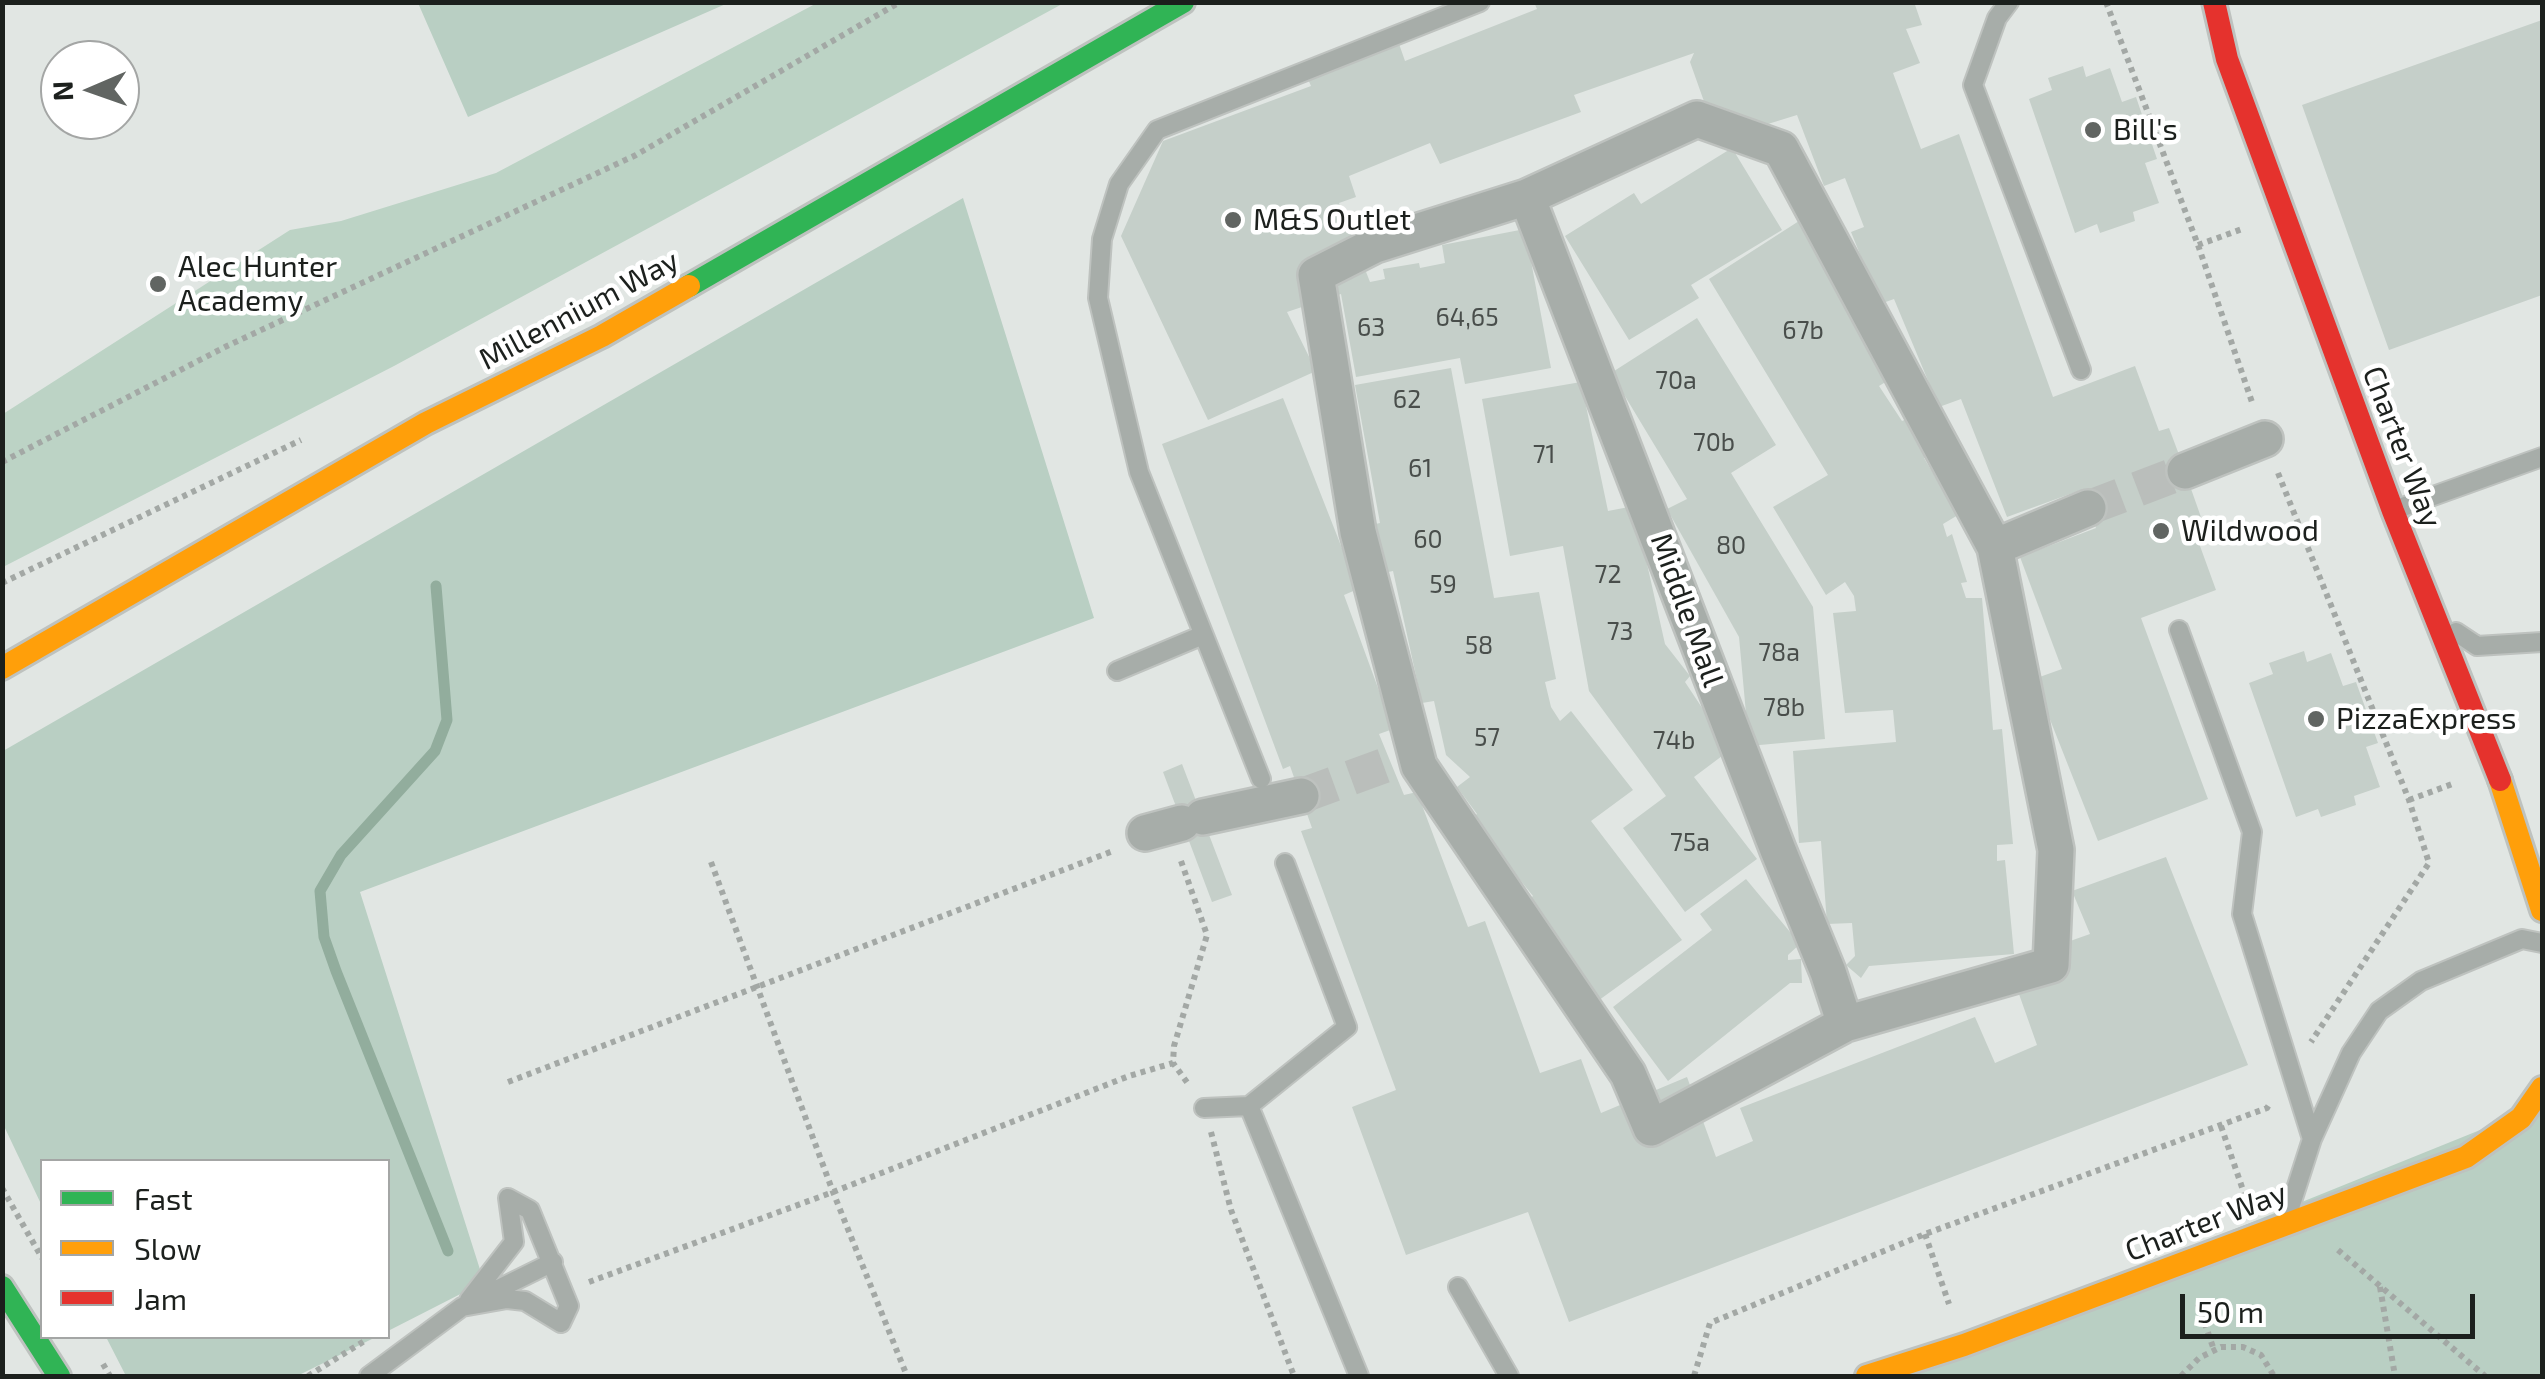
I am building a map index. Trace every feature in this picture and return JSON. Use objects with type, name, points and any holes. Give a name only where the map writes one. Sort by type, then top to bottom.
[{"type":"street","name":"Millennium Way","points":[[2,668],[426,423],[602,336],[1182,2]]},
{"type":"street","name":"Charter Way","points":[[2214,2],[2227,60],[2393,511],[2496,768],[2542,910]]},
{"type":"street","points":[[1697,119],[1781,149],[1995,547],[2056,850],[2051,965],[1844,1024],[1651,1128],[1628,1074],[1419,766],[1404,758],[1358,532],[1316,275],[1376,245],[1527,197],[1697,119]]},
{"type":"street","name":"Middle Mall","points":[[1527,197],[1828,972],[1844,1024]]},
{"type":"street","points":[[2185,471],[2265,439]]},
{"type":"street","points":[[1995,547],[2088,508]]},
{"type":"street","points":[[1145,833],[1300,796]]},
{"type":"street","name":"Charter Way","points":[[1867,1376],[1964,1346],[2466,1157],[2520,1118],[2541,1095]]},
{"type":"street","points":[[2,1287],[59,1376]]},
{"type":"lane","points":[[1260,779],[1139,472],[1098,298],[1102,239],[1120,184],[1157,130],[1480,2]]},
{"type":"lane","points":[[2008,2],[1997,18],[1973,85],[2082,370]]},
{"type":"lane","points":[[2393,511],[2542,456]]},
{"type":"lane","points":[[2436,617],[2476,646],[2542,642]]},
{"type":"lane","points":[[2179,630],[2252,832],[2242,914],[2312,1139]]},
{"type":"lane","points":[[1117,671],[1203,635]]},
{"type":"lane","points":[[1204,1108],[1249,1106],[1347,1028],[1284,864]]},
{"type":"lane","points":[[2284,1224],[2312,1139],[2351,1054],[2379,1011],[2421,980],[2522,939],[2542,943]]},
{"type":"lane","points":[[1249,1106],[1359,1376]]},
{"type":"lane","points":[[508,1198],[530,1210],[568,1306],[561,1323],[525,1301],[506,1298],[462,1308],[514,1242],[508,1198]]},
{"type":"lane","points":[[369,1376],[462,1308],[552,1262]]},
{"type":"lane","points":[[1458,1286],[1509,1376]]},
{"type":"path","points":[[2,462],[227,346],[636,154],[900,2]]},
{"type":"path","points":[[1694,1376],[1710,1323],[1925,1234],[2267,1108],[2429,863],[2409,800]]},
{"type":"path","points":[[508,1082],[1132,844],[1145,833]]},
{"type":"path","points":[[711,862],[906,1376]]},
{"type":"path","points":[[561,1323],[592,1308],[582,1284],[833,1192],[1129,1076],[1173,1063]]},
{"type":"path","points":[[2221,1126],[2258,1234]]},
{"type":"path","points":[[2,1188],[40,1254]]},
{"type":"path","points":[[1925,1234],[1964,1346]]},
{"type":"path","points":[[2326,1239],[2484,1376]]},
{"type":"path","points":[[2380,1286],[2395,1376]]},
{"type":"path","points":[[2192,1289],[2214,1350]]},
{"type":"path","points":[[308,1376],[369,1339]]},
{"type":"path","points":[[2182,1376],[2199,1358],[2222,1346],[2261,1355],[2274,1376]]},
{"type":"green space","points":[[418,3],[728,3],[468,117]]},
{"type":"green space","points":[[817,3],[1064,3],[394,366],[3,567],[3,414],[290,230],[341,221],[496,173]]},
{"type":"green space","points":[[963,198],[1094,618],[360,892],[484,1282],[390,1330],[390,1159],[40,1159],[40,1202],[3,1124],[3,751]]},
{"type":"green space","points":[[2542,1105],[2542,1376],[1871,1376]]},
{"type":"green space","points":[[107,1339],[372,1339],[297,1376],[126,1376]]},
{"type":"building","points":[[1534,2],[1914,2],[1922,25],[1906,29],[1920,63],[1893,73],[1921,149],[1959,134],[2053,397],[2135,366],[2159,431],[2169,428],[2178,452],[2202,520],[2192,524],[2216,590],[2141,618],[2208,799],[2098,841],[2034,679],[2062,669],[2020,557],[2096,528],[2081,490],[2007,517],[1961,399],[1939,407],[1894,299],[1880,304],[1851,232],[1864,227],[1845,178],[1824,186],[1797,115],[1755,128],[1706,107],[1690,62],[1694,53],[1574,95],[1581,112],[1440,164],[1430,143],[1349,176],[1356,197],[1339,203],[1370,282],[1385,279],[1383,269],[1445,263],[1442,245],[1525,229],[1551,368],[1465,384],[1460,358],[1356,377],[1341,294],[1287,312],[1316,371],[1208,420],[1121,236],[1163,141],[1311,86],[1307,77],[1398,41],[1405,61],[1537,9]]},
{"type":"building","points":[[2542,20],[2542,295],[2389,350],[2302,105]]},
{"type":"building","name":"Bill's","points":[[2083,66],[2086,77],[2110,68],[2122,102],[2136,97],[2157,159],[2145,163],[2159,203],[2133,212],[2135,221],[2100,233],[2097,224],[2075,233],[2029,99],[2052,90],[2048,78]]},
{"type":"building","points":[[1732,148],[1782,230],[1691,285],[1699,298],[1629,340],[1565,236],[1634,193],[1641,204]]},
{"type":"building","points":[[1799,221],[1892,378],[1879,386],[1902,421],[1907,419],[1929,455],[1924,458],[1958,515],[1943,524],[1947,537],[1952,534],[1967,582],[1961,583],[1966,598],[1982,598],[1993,730],[2002,729],[2013,844],[1997,845],[1997,861],[2005,860],[2014,954],[1869,966],[1861,978],[1846,965],[1855,956],[1852,923],[1827,924],[1821,841],[1799,843],[1793,751],[1896,742],[1893,710],[1845,713],[1833,613],[1856,611],[1854,596],[1845,582],[1826,595],[1773,507],[1828,475],[1709,279]]},
{"type":"building","points":[[1697,318],[1776,445],[1731,473],[1813,607],[1825,739],[1749,746],[1739,637],[1667,509],[1687,499],[1611,373]]},
{"type":"building","points":[[1451,368],[1494,598],[1539,592],[1556,679],[1545,682],[1551,707],[1560,721],[1571,711],[1633,790],[1591,821],[1682,940],[1595,1003],[1524,904],[1533,896],[1471,819],[1477,814],[1457,787],[1470,777],[1446,755],[1434,701],[1422,703],[1393,571],[1379,574],[1371,525],[1380,523],[1355,385]]},
{"type":"building","points":[[1581,382],[1608,511],[1634,506],[1665,644],[1690,676],[1685,682],[1730,750],[1694,777],[1757,859],[1685,912],[1623,828],[1666,796],[1589,691],[1563,546],[1510,556],[1482,399]]},
{"type":"building","points":[[1283,398],[1358,589],[1344,595],[1393,729],[1379,734],[1404,795],[1417,792],[1468,927],[1485,921],[1540,1073],[1581,1059],[1601,1113],[1687,1077],[1716,1157],[1753,1141],[1740,1108],[1975,1017],[1995,1063],[2037,1045],[2008,963],[2090,934],[2072,891],[2166,857],[2248,1065],[1569,1322],[1528,1212],[1406,1255],[1352,1107],[1396,1090],[1301,831],[1312,828],[1290,766],[1283,769],[1162,444]]},
{"type":"building","name":"PizzaExpress","points":[[2304,651],[2307,662],[2331,653],[2343,686],[2356,682],[2378,743],[2366,747],[2380,787],[2354,796],[2356,805],[2321,817],[2318,809],[2296,817],[2249,683],[2273,674],[2269,663]]},
{"type":"building","points":[[1182,764],[1232,895],[1212,902],[1163,772]]},
{"type":"building","points":[[1746,879],[1800,944],[1788,960],[1801,959],[1802,983],[1790,983],[1668,1081],[1613,1007],[1712,930],[1700,914]]},
{"type":"waterway","points":[[436,586],[447,720],[435,751],[341,855],[320,891],[324,937],[336,971],[448,1251]]},
{"type":"tunnel","points":[[2088,508],[2185,471]]},
{"type":"tunnel","points":[[1301,796],[1391,763]]},
{"type":"traffic: fast","points":[[689,286],[1183,2]]},
{"type":"traffic: fast","points":[[2,1287],[59,1376]]},
{"type":"traffic: slow","points":[[2,668],[426,423],[602,336],[689,286]]},
{"type":"traffic: slow","points":[[2500,780],[2542,910]]},
{"type":"traffic: slow","points":[[1867,1376],[1964,1345],[2466,1157],[2521,1118],[2542,1088]]},
{"type":"traffic: jam","points":[[2214,2],[2227,59],[2393,511],[2500,780]]},
{"type":"place","name":"Bill's","points":[[2093,130]]},
{"type":"place","name":"M&S Outlet","points":[[1233,220]]},
{"type":"place","name":"Alec Hunter Academy","points":[[158,284]]},
{"type":"place","name":"Wildwood","points":[[2161,531]]},
{"type":"place","name":"PizzaExpress","points":[[2316,719]]}]
